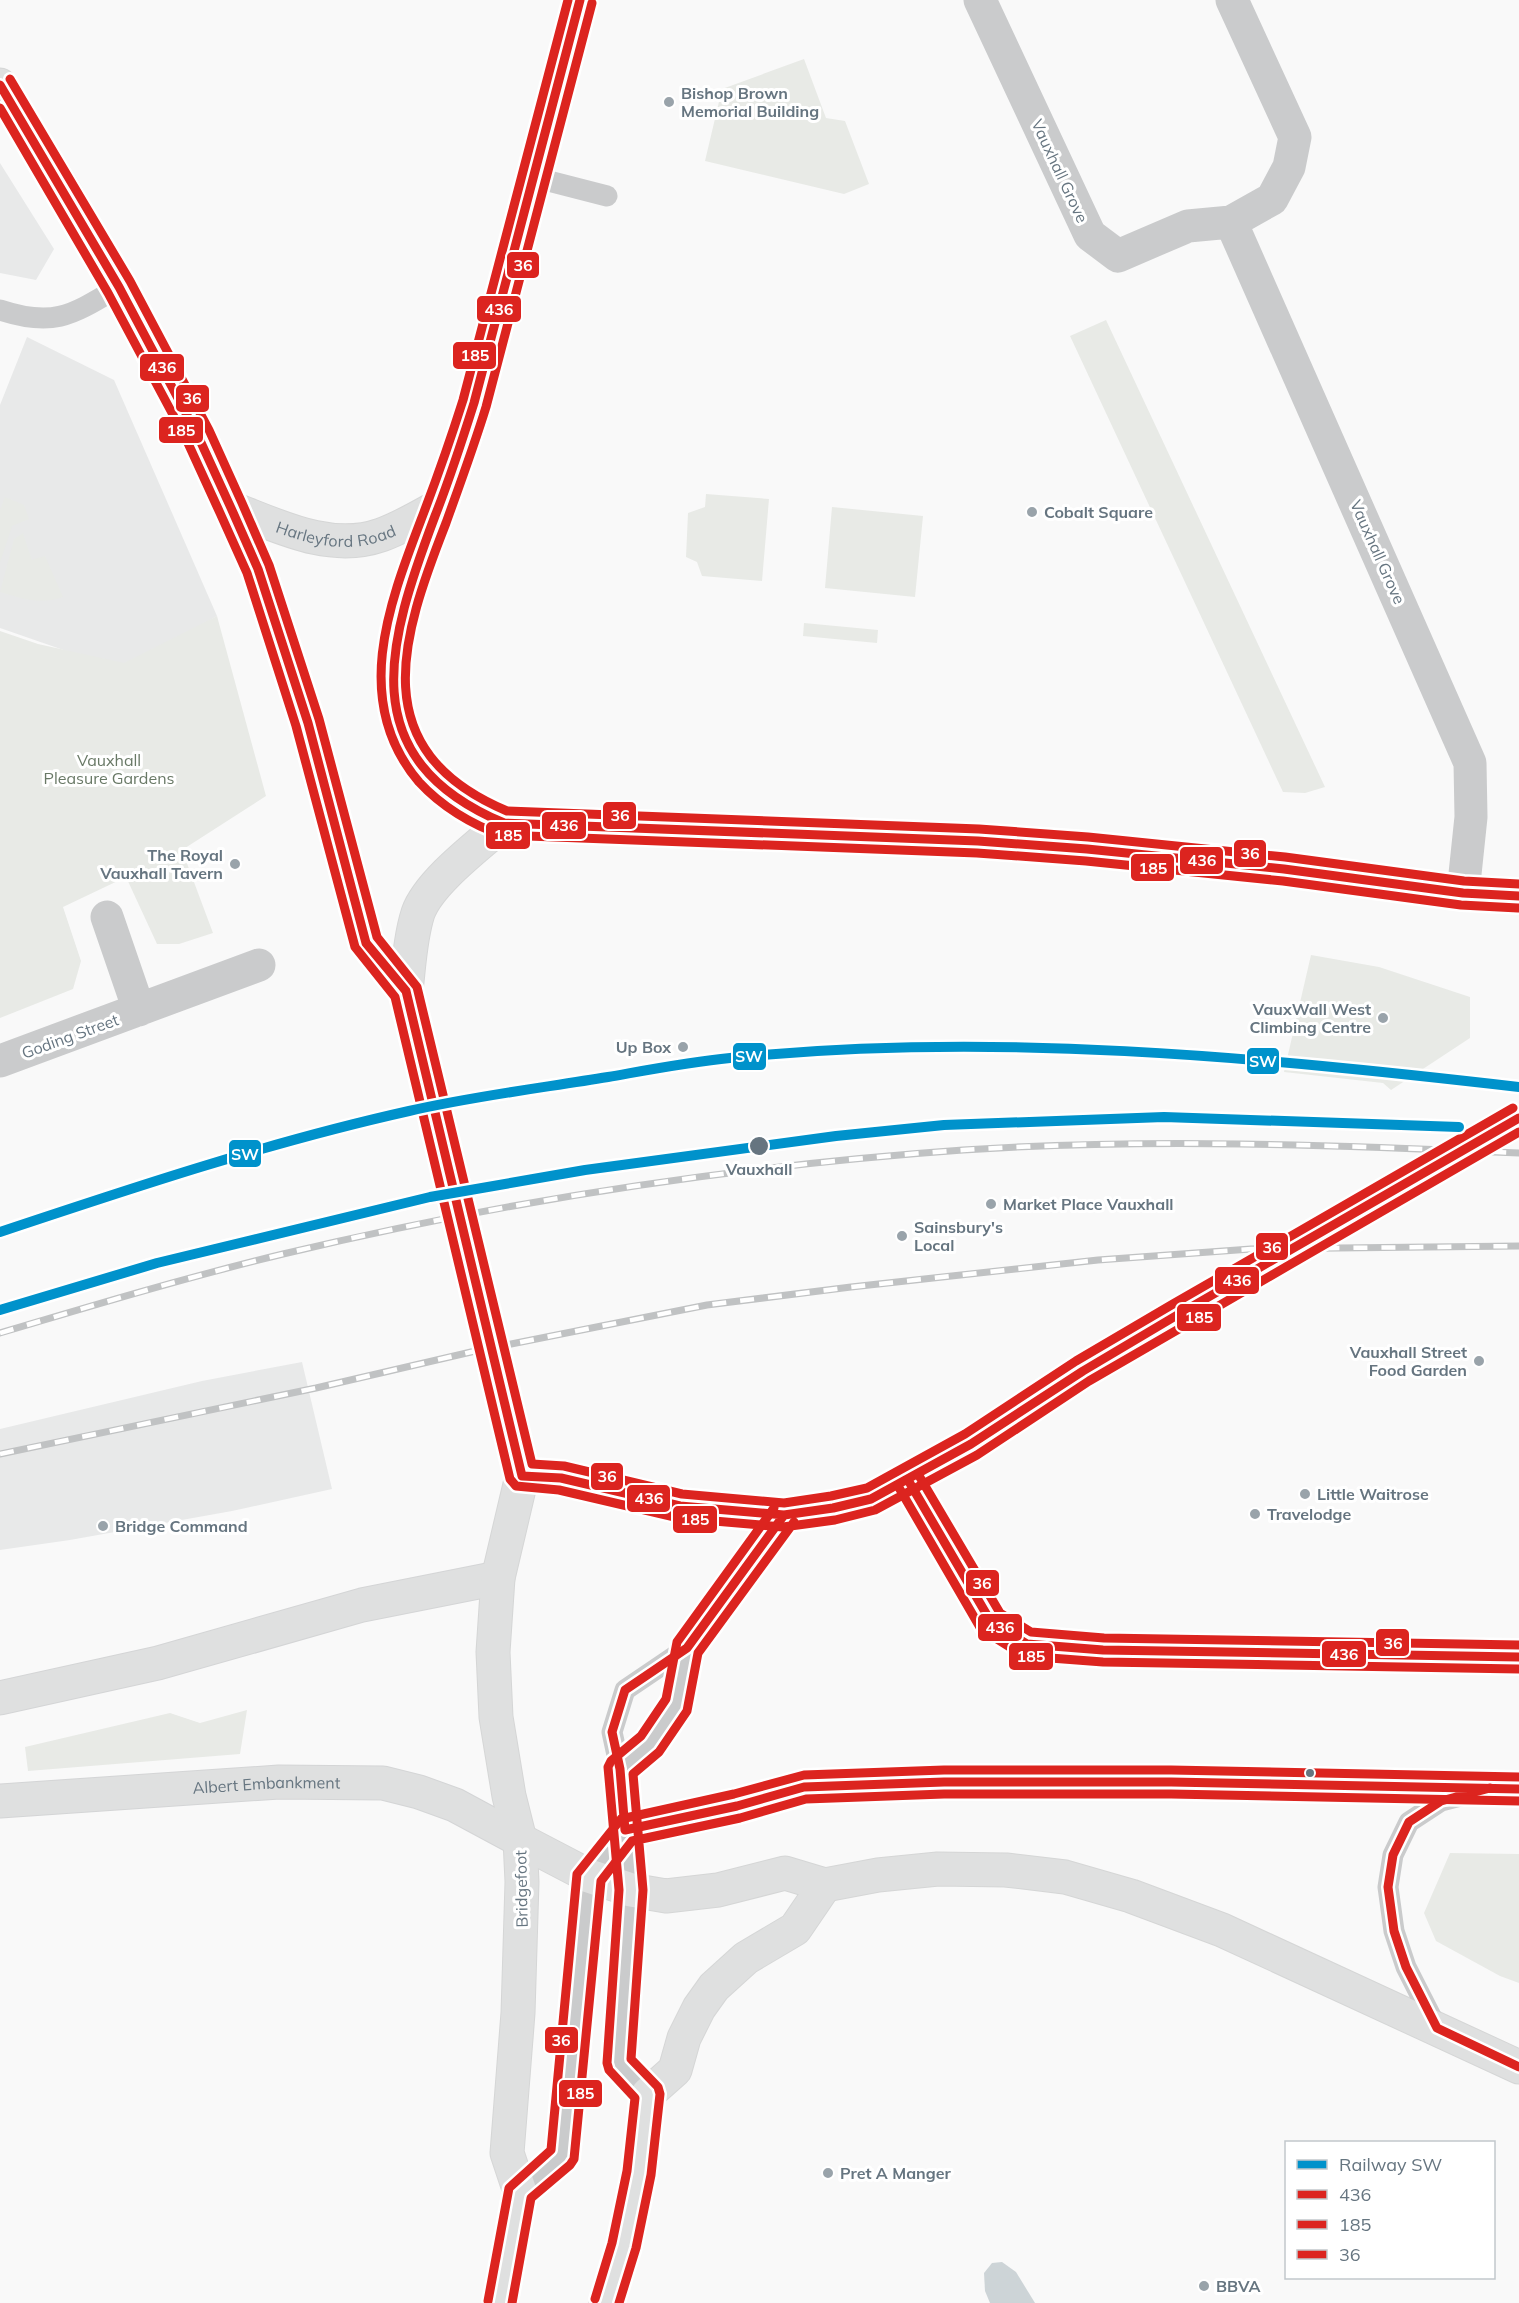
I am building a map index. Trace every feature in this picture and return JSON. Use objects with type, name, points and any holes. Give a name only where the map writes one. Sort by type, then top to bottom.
[{"type":"main road","points":[[579,0],[469,421],[404,602],[396,636],[392,669],[395,706],[409,747],[420,765],[437,784],[478,813],[504,823],[978,841],[1087,849],[1284,869],[1463,893],[1519,896]]},
{"type":"main road","points":[[0,85],[63,189],[118,287],[198,436],[231,508],[258,569],[293,676],[366,943],[406,991],[410,955],[419,912],[443,876],[504,823]]},
{"type":"main road","name":"Harleyford Road","points":[[231,508],[305,536],[360,539],[381,535],[439,506]]},
{"type":"main road","name":"Bridgefoot","points":[[500,2303],[520,2192],[507,2153],[521,1946],[520,1840],[509,1796],[496,1717],[495,1609],[498,1578],[522,1476]]},
{"type":"main road","points":[[0,1698],[158,1663],[362,1605],[498,1578]]},
{"type":"main road","name":"Albert Embankment","points":[[0,1801],[279,1782],[382,1784],[419,1792],[455,1805],[589,1876],[631,1890],[666,1896],[696,1893],[785,1873],[825,1885]]},
{"type":"main road","points":[[606,2303],[624,2246],[639,2173],[648,2094],[675,2070],[684,2038],[699,2008],[714,1987],[746,1958],[795,1929],[825,1885],[878,1875],[938,1869],[1006,1870],[1065,1877],[1131,1896],[1222,1930],[1519,2067]]},
{"type":"street","name":"Vauxhall Grove","points":[[980,0],[1090,234],[1118,256],[1188,226],[1231,222],[1272,199],[1289,167],[1295,137],[1233,0]]},
{"type":"street","name":"Vauxhall Grove","points":[[1231,222],[1470,763],[1471,817],[1463,893]]},
{"type":"street","name":"Goding Street","points":[[107,917],[139,1010]]},
{"type":"street","name":"Goding Street","points":[[0,1061],[259,965]]},
{"type":"street","points":[[522,1476],[561,1478],[680,1506],[784,1515],[834,1508],[871,1499],[908,1480],[972,1444],[1083,1371]]},
{"type":"lane","points":[[533,177],[607,196]]},
{"type":"lane","points":[[0,310],[25,318],[48,320],[85,308],[118,287]]},
{"type":"lane","points":[[908,1480],[991,1622],[1027,1644],[1103,1650],[1519,1657]]},
{"type":"lane","points":[[648,2094],[619,2063],[631,1890],[620,1768],[612,1732],[625,1690],[687,1648],[784,1515]]},
{"type":"lane","points":[[620,1768],[650,1744],[677,1704],[687,1648]]},
{"type":"lane","points":[[520,2192],[562,2156],[589,1876],[625,1830],[714,1811],[804,1787],[944,1782],[1172,1782],[1519,1789]]},
{"type":"lane","points":[[1437,2028],[1406,1967],[1394,1931],[1388,1887],[1393,1855],[1409,1822],[1441,1801],[1491,1788]]},
{"type":"shaded area","points":[[0,163],[54,249],[36,280],[0,273]]},
{"type":"shaded area","points":[[27,337],[114,380],[217,616],[124,671],[0,628],[0,405]]},
{"type":"shaded area","points":[[302,1362],[332,1489],[232,1511],[0,1550],[0,1429],[202,1381]]},
{"type":"shaded area","points":[[1002,2262],[1016,2272],[1035,2303],[990,2303],[985,2291],[984,2273],[992,2263]]},
{"type":"green space","points":[[804,59],[826,118],[845,121],[869,184],[844,194],[705,161],[722,89]]},
{"type":"green space","points":[[1106,320],[1325,787],[1305,793],[1283,792],[1070,336]]},
{"type":"green space","points":[[706,494],[769,499],[762,581],[702,576],[697,562],[686,557],[688,513],[705,507]]},
{"type":"green space","points":[[5,497],[24,505],[29,519],[12,526],[0,562],[0,510]]},
{"type":"green space","points":[[832,507],[923,516],[915,597],[825,588]]},
{"type":"green space","points":[[23,533],[32,560],[45,556],[63,597],[39,601],[0,592],[14,539]]},
{"type":"green space","name":"Vauxhall Pleasure Gardens","points":[[217,616],[266,796],[182,850],[213,933],[179,944],[157,944],[126,877],[63,907],[81,961],[73,989],[0,1018],[0,631],[38,644],[124,663]]},
{"type":"green space","points":[[804,623],[878,630],[877,643],[803,636]]},
{"type":"green space","name":"VauxWall West Climbing Centre","points":[[1311,955],[1379,967],[1470,997],[1470,1038],[1391,1090],[1383,1083],[1284,1072]]},
{"type":"green space","points":[[247,1710],[240,1754],[28,1771],[25,1747],[170,1713],[200,1723]]},
{"type":"green space","points":[[1450,1853],[1519,1854],[1519,1983],[1500,1976],[1436,1941],[1424,1913]]},
{"type":"tunnel","points":[[406,991],[522,1476]]},
{"type":"tunnel","points":[[1083,1371],[1519,1118]]},
{"type":"railway","points":[[0,1333],[212,1272],[367,1235],[536,1202],[706,1176],[963,1150],[1102,1144],[1311,1145],[1519,1153]]},
{"type":"railway","points":[[0,1454],[316,1388],[471,1352],[707,1305],[1098,1260],[1251,1249],[1519,1246]]},
{"type":"rail line","name":"SW","points":[[0,1232],[203,1166],[357,1123],[483,1097],[730,1058],[829,1050],[1026,1047],[1224,1058],[1519,1087]]},
{"type":"rail line","name":"SW","points":[[0,1310],[157,1263],[430,1197],[585,1170],[836,1136],[944,1125],[1164,1117],[1459,1127]]},
{"type":"transit line","name":"185","points":[[568,0],[463,400],[399,579],[389,614],[383,649],[381,683],[386,717],[398,750],[419,782],[428,791],[457,814],[502,835],[977,853],[1086,861],[1283,881],[1461,905],[1518,908]]},
{"type":"transit line","name":"436","points":[[580,0],[474,403],[404,608],[396,651],[394,692],[402,730],[422,765],[455,796],[504,823],[978,841],[1087,849],[1284,869],[1463,893],[1519,896]]},
{"type":"transit line","name":"36","points":[[592,3],[486,407],[416,608],[408,649],[406,687],[413,723],[430,756],[461,786],[507,811],[979,829],[1088,837],[1285,857],[1464,881],[1519,884]]},
{"type":"transit line","name":"36","points":[[10,79],[130,281],[209,430],[269,565],[319,719],[377,937],[417,987],[532,1464],[564,1466],[682,1494],[784,1503],[867,1488],[965,1434],[1076,1361],[1513,1108]]},
{"type":"transit line","name":"436","points":[[0,85],[119,287],[198,436],[258,569],[308,723],[366,943],[406,991],[522,1476],[561,1478],[680,1506],[784,1515],[833,1508],[871,1499],[971,1444],[1083,1371],[1179,1314],[1519,1118]]},
{"type":"transit line","name":"185","points":[[0,108],[108,293],[187,441],[247,573],[296,726],[355,947],[395,997],[510,1479],[516,1486],[559,1490],[679,1518],[783,1527],[835,1520],[875,1510],[977,1455],[1089,1381],[1519,1132]]},
{"type":"transit line","name":"36","points":[[918,1474],[1000,1613],[1031,1632],[1104,1638],[1519,1645]]},
{"type":"transit line","name":"436","points":[[908,1480],[991,1622],[1027,1644],[1103,1650],[1519,1657]]},
{"type":"transit line","name":"185","points":[[898,1486],[981,1629],[1024,1656],[1103,1662],[1519,1669]]},
{"type":"transit line","name":"36","points":[[595,2299],[612,2243],[627,2171],[635,2098],[609,2070],[607,2063],[619,1890],[608,1767],[611,1761],[641,1736],[666,1699],[677,1642],[774,1508]]},
{"type":"transit line","name":"436","points":[[625,1830],[620,1769],[612,1732],[625,1690],[687,1648],[784,1515]]},
{"type":"transit line","name":"185","points":[[619,2303],[636,2248],[651,2175],[660,2094],[658,2087],[631,2059],[643,1890],[633,1774],[659,1752],[687,1711],[698,1653],[794,1522]]},
{"type":"transit line","name":"36","points":[[488,2301],[509,2188],[551,2150],[577,1874],[621,1819],[734,1794],[804,1775],[944,1770],[1171,1770],[1519,1777]]},
{"type":"transit line","name":"436","points":[[625,1830],[737,1806],[804,1787],[944,1782],[1171,1782],[1519,1789]]},
{"type":"transit line","name":"436","points":[[1490,1788],[1441,1801],[1409,1822],[1393,1855],[1388,1887],[1394,1931],[1406,1967],[1437,2028],[1519,2067]]},
{"type":"transit line","name":"185","points":[[512,2303],[531,2198],[574,2159],[601,1881],[632,1841],[740,1818],[806,1799],[944,1794],[1171,1794],[1519,1801]]},
{"type":"place","name":"Bishop Brown Memorial Building","points":[[669,102]]},
{"type":"place","name":"Cobalt Square","points":[[1032,512]]},
{"type":"place","name":"The Royal Vauxhall Tavern","points":[[235,864]]},
{"type":"place","name":"VauxWall West Climbing Centre","points":[[1383,1018]]},
{"type":"place","name":"Up Box","points":[[683,1047]]},
{"type":"place","name":"Vauxhall","points":[[759,1146]]},
{"type":"place","name":"Market Place Vauxhall","points":[[991,1204]]},
{"type":"place","name":"Sainsbury's Local","points":[[902,1236]]},
{"type":"place","name":"Vauxhall Street Food Garden","points":[[1479,1361]]},
{"type":"place","name":"Little Waitrose","points":[[1305,1494]]},
{"type":"place","name":"Travelodge","points":[[1255,1514]]},
{"type":"place","name":"Bridge Command","points":[[103,1526]]},
{"type":"place","name":"Pret A Manger","points":[[828,2173]]},
{"type":"place","name":"BBVA","points":[[1204,2286]]}]
